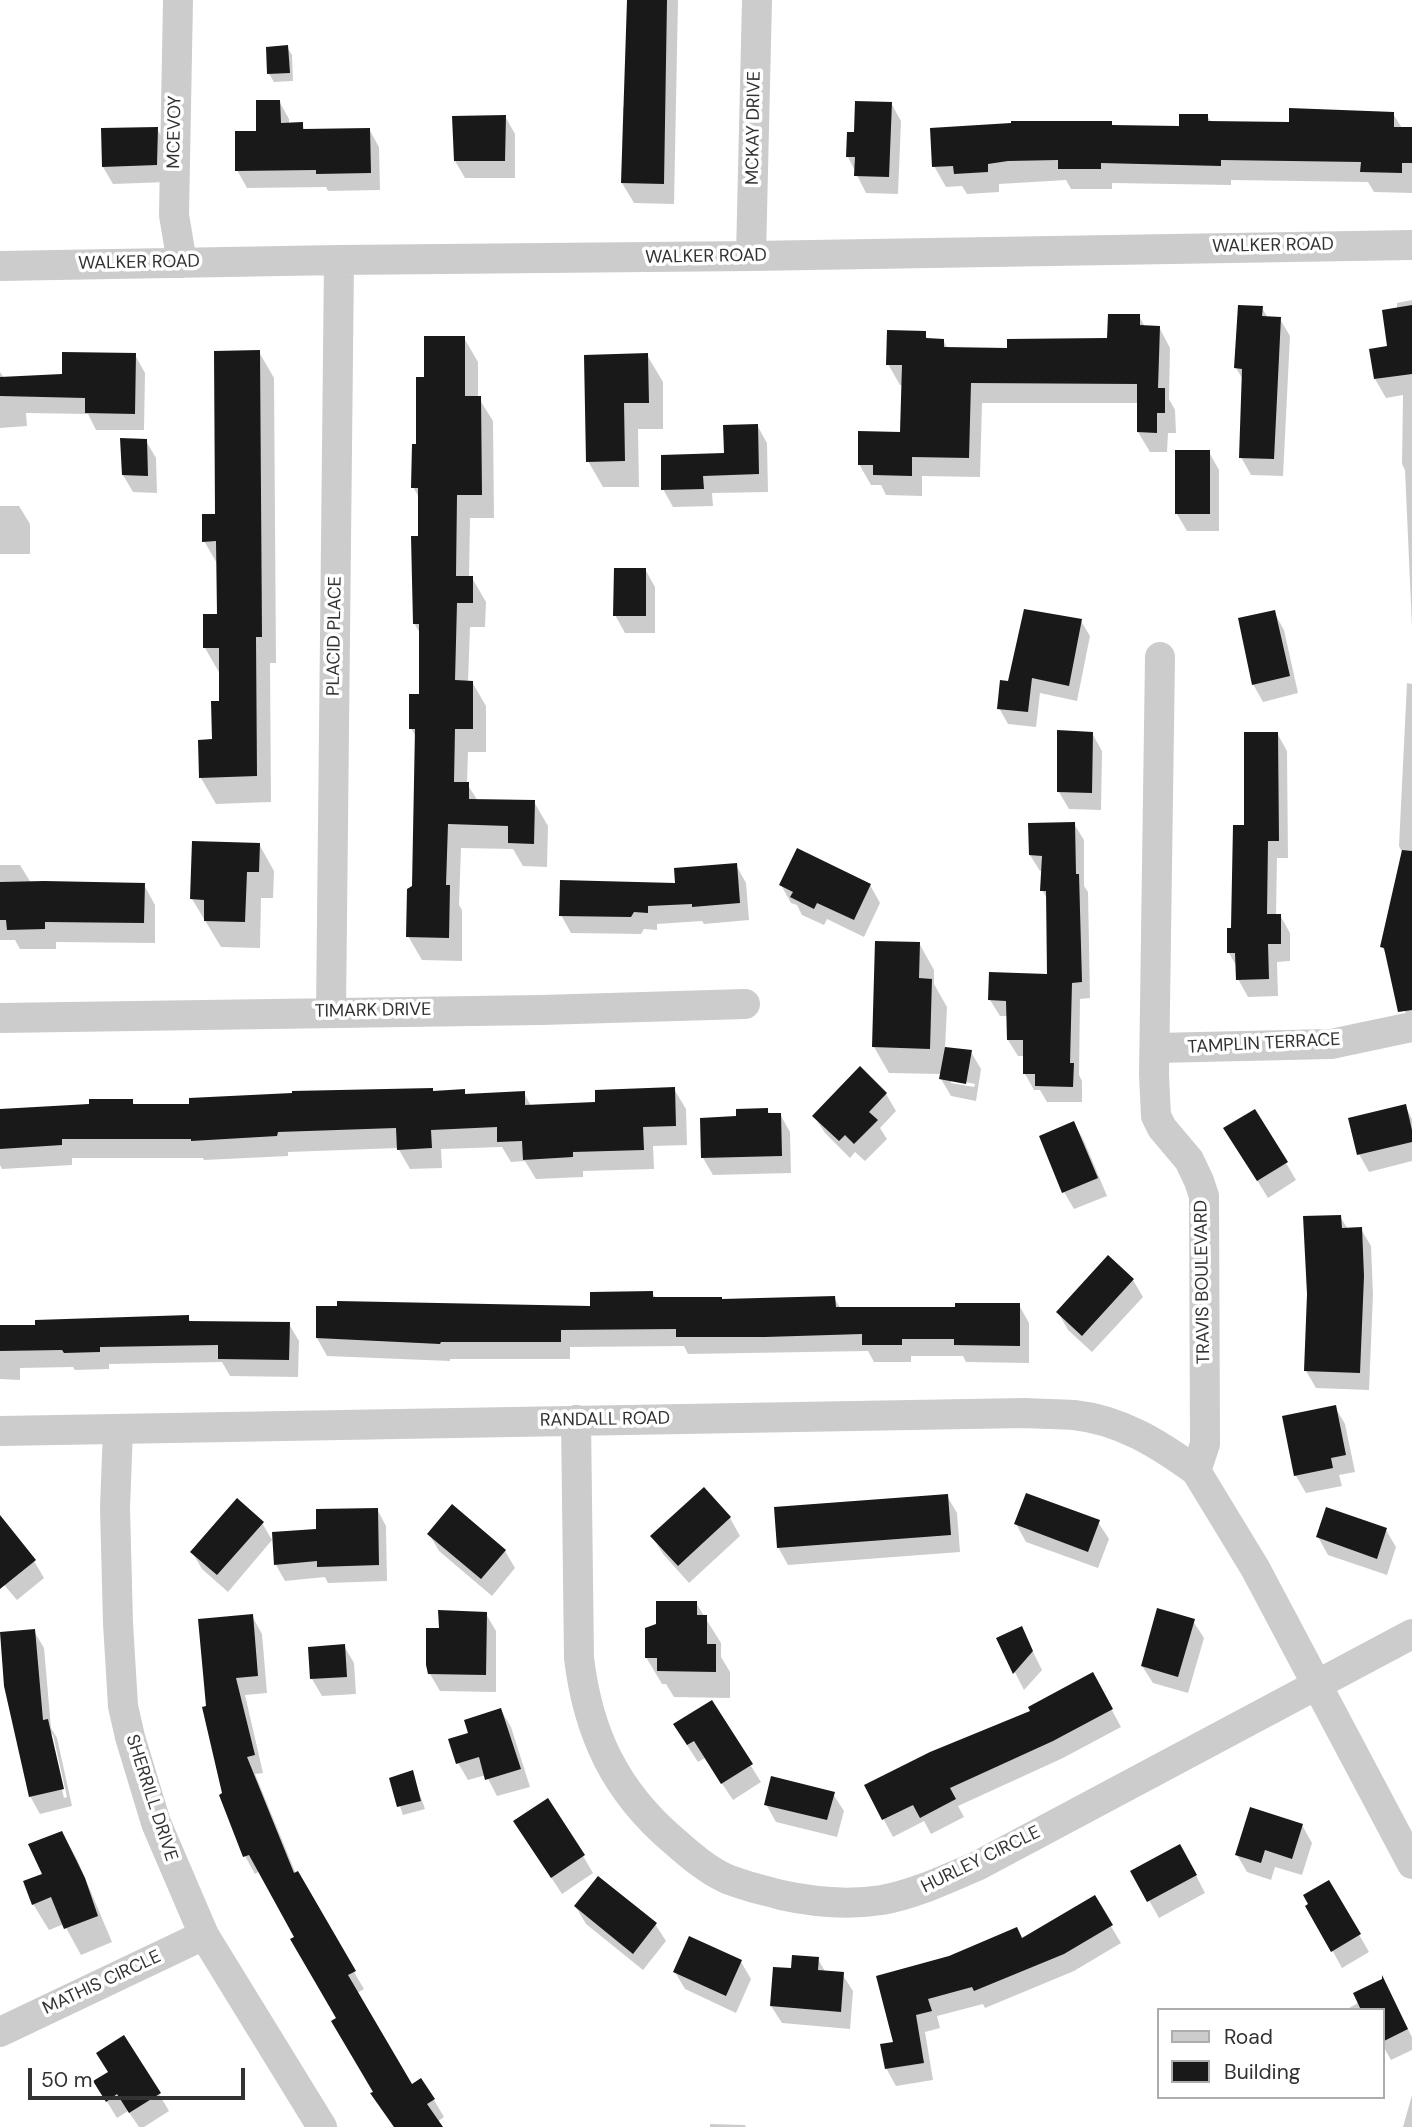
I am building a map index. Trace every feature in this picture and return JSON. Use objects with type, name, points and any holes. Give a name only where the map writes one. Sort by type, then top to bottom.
[{"type":"street","name":"MCEVOY","points":[[178,0],[174,215],[182,262]]},
{"type":"street","name":"MCKAY DRIVE","points":[[751,256],[757,0]]},
{"type":"street","name":"WALKER ROAD","points":[[0,266],[1412,245]]},
{"type":"street","name":"PLACID PLACE","points":[[331,1012],[339,260]]},
{"type":"street","name":"TRAVIS BOULEVARD","points":[[1160,657],[1156,1115],[1162,1128],[1189,1160],[1203,1196],[1205,1444],[1196,1471]]},
{"type":"street","name":"TIMARK DRIVE","points":[[0,1018],[541,1010],[745,1004]]},
{"type":"street","name":"TAMPLIN TERRACE","points":[[1156,1048],[1331,1044],[1412,1027]]},
{"type":"street","name":"RANDALL ROAD","points":[[0,1431],[1025,1413],[1076,1415],[1113,1424],[1143,1436],[1196,1471]]},
{"type":"street","name":"HURLEY CIRCLE","points":[[576,1420],[579,1658],[582,1688],[590,1720],[614,1771],[639,1807],[660,1830],[696,1861],[725,1878],[762,1890],[800,1899],[838,1902],[880,1900],[915,1892],[977,1866],[1412,1634]]},
{"type":"street","name":"SHERRILL DRIVE","points":[[118,1429],[118,1623],[123,1706],[130,1737],[156,1823],[204,1935],[322,2127]]},
{"type":"street","points":[[1196,1471],[1255,1568],[1412,1864]]},
{"type":"street","name":"MATHIS CIRCLE","points":[[0,2032],[204,1935]]},
{"type":"building","points":[[627,0],[667,0],[664,184],[621,183]]},
{"type":"building","points":[[288,45],[290,73],[267,74],[266,47]]},
{"type":"building","points":[[256,100],[280,100],[281,123],[303,122],[303,129],[370,128],[371,173],[316,174],[316,170],[235,171],[235,131],[256,131]]},
{"type":"building","points":[[855,101],[892,102],[889,177],[854,176],[855,157],[846,157],[847,132],[854,132]]},
{"type":"building","points":[[1289,108],[1394,112],[1394,127],[1412,127],[1412,163],[1402,163],[1402,173],[1360,172],[1361,162],[1221,160],[1221,166],[1101,163],[1101,169],[1058,169],[1058,160],[1008,161],[988,164],[988,172],[954,174],[953,166],[932,167],[930,128],[1011,121],[1112,121],[1112,125],[1179,126],[1179,114],[1208,114],[1208,121],[1289,122]]},
{"type":"building","points":[[506,115],[505,161],[454,161],[452,116]]},
{"type":"building","points":[[158,127],[157,165],[102,167],[101,128]]},
{"type":"building","points":[[1238,305],[1263,306],[1262,316],[1281,317],[1274,459],[1239,458],[1242,369],[1234,368]]},
{"type":"building","points":[[1412,305],[1412,374],[1374,379],[1369,349],[1387,346],[1382,310]]},
{"type":"building","points":[[1108,314],[1140,314],[1140,325],[1160,326],[1158,388],[1165,388],[1165,413],[1157,413],[1157,433],[1137,432],[1137,384],[971,383],[969,458],[912,457],[912,476],[873,475],[873,465],[858,465],[858,431],[900,432],[902,365],[886,365],[887,330],[926,331],[926,338],[944,339],[944,347],[1007,348],[1007,339],[1107,338]]},
{"type":"building","points":[[424,336],[465,336],[465,396],[481,396],[482,495],[457,495],[456,576],[473,576],[473,603],[457,603],[455,680],[473,681],[473,729],[455,729],[454,782],[469,782],[469,799],[535,800],[534,844],[508,843],[508,826],[448,824],[446,885],[450,885],[449,938],[406,937],[407,889],[412,886],[415,729],[409,729],[409,694],[419,694],[419,624],[413,624],[411,536],[418,536],[418,488],[411,488],[412,444],[416,444],[416,377],[424,377]]},
{"type":"building","points":[[260,350],[262,637],[256,637],[257,776],[199,778],[198,740],[212,739],[211,701],[219,701],[219,648],[203,648],[203,614],[217,614],[216,541],[202,542],[202,514],[215,514],[214,351]]},
{"type":"building","points":[[62,352],[136,353],[135,414],[85,413],[85,398],[0,396],[0,377],[62,374]]},
{"type":"building","points":[[648,353],[649,403],[624,403],[625,461],[586,462],[584,355]]},
{"type":"building","points":[[758,424],[759,474],[703,476],[704,489],[661,490],[661,455],[724,453],[723,425]]},
{"type":"building","points":[[120,438],[147,439],[148,476],[122,475]]},
{"type":"building","points":[[1175,450],[1210,450],[1210,514],[1175,514]]},
{"type":"building","points":[[614,568],[646,568],[646,616],[613,616]]},
{"type":"building","points":[[1024,609],[1082,619],[1069,686],[1032,678],[1028,712],[997,709],[1000,680],[1008,681]]},
{"type":"building","points":[[1275,610],[1290,676],[1252,685],[1238,618]]},
{"type":"building","points":[[1057,730],[1093,732],[1092,793],[1057,792]]},
{"type":"building","points":[[1244,732],[1278,732],[1279,841],[1268,841],[1267,914],[1281,914],[1281,944],[1268,944],[1269,979],[1236,980],[1235,953],[1227,953],[1227,928],[1231,928],[1233,825],[1244,825]]},
{"type":"building","points":[[1075,822],[1082,982],[1072,983],[1070,1063],[1074,1063],[1073,1087],[1035,1086],[1035,1074],[1023,1074],[1023,1040],[1007,1040],[1006,1001],[988,1000],[989,972],[1047,974],[1046,891],[1040,891],[1042,856],[1029,855],[1028,823]]},
{"type":"building","points":[[192,841],[260,843],[259,872],[247,872],[245,922],[204,921],[204,900],[190,899]]},
{"type":"building","points":[[797,848],[871,884],[854,920],[817,903],[814,909],[790,897],[793,892],[779,885]]},
{"type":"building","points":[[1402,850],[1412,851],[1412,1010],[1398,1012],[1384,948],[1380,947]]},
{"type":"building","points":[[737,863],[740,903],[692,907],[692,904],[648,906],[648,913],[634,912],[631,917],[559,916],[560,880],[675,883],[674,868]]},
{"type":"building","points":[[0,882],[145,883],[144,923],[45,922],[45,929],[7,930],[6,920],[0,920]]},
{"type":"building","points":[[875,941],[920,942],[919,978],[932,979],[930,1049],[872,1047]]},
{"type":"building","points":[[945,1047],[972,1050],[966,1084],[939,1079]]},
{"type":"building","points":[[860,1066],[887,1093],[869,1112],[878,1120],[854,1144],[845,1135],[839,1141],[812,1116]]},
{"type":"building","points":[[675,1087],[676,1126],[643,1127],[644,1150],[573,1152],[573,1157],[523,1160],[522,1141],[497,1142],[497,1127],[431,1130],[432,1148],[397,1150],[396,1128],[278,1132],[277,1136],[191,1141],[62,1139],[62,1145],[0,1149],[0,1109],[89,1104],[89,1099],[133,1099],[133,1104],[189,1104],[189,1098],[292,1091],[433,1088],[433,1091],[465,1089],[465,1094],[525,1091],[525,1105],[595,1102],[595,1090]]},
{"type":"building","points":[[1406,1104],[1412,1142],[1357,1155],[1348,1118]]},
{"type":"building","points":[[768,1108],[768,1113],[781,1113],[782,1156],[701,1158],[700,1118],[736,1116],[736,1109]]},
{"type":"building","points":[[1255,1109],[1288,1162],[1257,1181],[1223,1128]]},
{"type":"building","points":[[1074,1121],[1098,1178],[1062,1193],[1039,1136]]},
{"type":"building","points":[[1341,1215],[1342,1228],[1362,1227],[1364,1276],[1360,1373],[1304,1371],[1307,1294],[1303,1216]]},
{"type":"building","points":[[1108,1255],[1134,1279],[1082,1336],[1056,1312]]},
{"type":"building","points":[[653,1291],[653,1297],[722,1299],[835,1296],[836,1307],[955,1307],[955,1303],[1020,1303],[1020,1346],[954,1345],[954,1339],[902,1339],[902,1345],[862,1345],[862,1334],[676,1337],[676,1329],[561,1330],[561,1342],[440,1344],[316,1338],[316,1306],[337,1306],[337,1301],[590,1306],[590,1292]]},
{"type":"building","points":[[189,1315],[189,1321],[290,1322],[289,1360],[218,1359],[218,1345],[100,1347],[100,1352],[64,1353],[62,1350],[0,1351],[0,1325],[35,1325],[35,1320]]},
{"type":"building","points":[[1336,1405],[1346,1455],[1331,1458],[1333,1468],[1294,1476],[1282,1416]]},
{"type":"building","points":[[704,1487],[731,1517],[678,1566],[650,1536]]},
{"type":"building","points":[[1026,1493],[1100,1520],[1088,1552],[1014,1524]]},
{"type":"building","points":[[948,1494],[951,1535],[777,1548],[774,1507]]},
{"type":"building","points":[[237,1498],[264,1522],[217,1575],[190,1552]]},
{"type":"building","points":[[452,1504],[506,1550],[481,1579],[427,1534]]},
{"type":"building","points":[[1326,1507],[1387,1528],[1377,1559],[1316,1537]]},
{"type":"building","points":[[378,1508],[379,1565],[317,1567],[317,1561],[274,1565],[272,1532],[316,1529],[316,1509]]},
{"type":"building","points":[[0,1515],[36,1560],[0,1589]]},
{"type":"building","points":[[656,1601],[697,1601],[697,1615],[707,1615],[707,1644],[716,1644],[716,1672],[657,1671],[657,1658],[645,1658],[645,1628],[656,1624]]},
{"type":"building","points":[[1157,1608],[1195,1619],[1178,1677],[1141,1666]]},
{"type":"building","points":[[438,1610],[487,1612],[486,1675],[428,1674],[426,1628],[439,1628]]},
{"type":"building","points":[[253,1614],[258,1676],[236,1678],[255,1755],[247,1757],[294,1873],[298,1871],[356,1971],[348,1975],[412,2084],[421,2078],[435,2099],[427,2104],[443,2127],[394,2127],[370,2093],[373,2092],[331,2021],[336,2018],[290,1939],[294,1937],[249,1855],[243,1857],[219,1795],[222,1793],[202,1707],[206,1706],[198,1619]]},
{"type":"building","points":[[1022,1626],[1033,1651],[1013,1674],[996,1638]]},
{"type":"building","points":[[35,1629],[43,1720],[48,1719],[64,1789],[29,1797],[4,1686],[0,1632]]},
{"type":"building","points":[[345,1644],[347,1677],[310,1679],[308,1647]]},
{"type":"building","points":[[1093,1672],[1113,1709],[1053,1741],[950,1788],[956,1799],[920,1818],[913,1805],[882,1820],[864,1785],[930,1752],[1030,1711],[1028,1707]]},
{"type":"building","points":[[712,1700],[753,1764],[721,1784],[694,1741],[687,1745],[673,1724]]},
{"type":"building","points":[[501,1708],[521,1769],[485,1780],[479,1757],[456,1764],[448,1739],[468,1733],[464,1720]]},
{"type":"building","points":[[413,1770],[421,1801],[397,1807],[389,1778]]},
{"type":"building","points":[[771,1776],[835,1792],[827,1820],[764,1805]]},
{"type":"building","points":[[548,1798],[585,1855],[551,1878],[513,1821]]},
{"type":"building","points":[[1250,1807],[1303,1824],[1292,1859],[1265,1850],[1261,1863],[1235,1855]]},
{"type":"building","points":[[62,1831],[85,1878],[98,1916],[64,1929],[51,1897],[32,1905],[23,1881],[42,1874],[28,1844]]},
{"type":"building","points":[[1180,1844],[1197,1875],[1147,1902],[1130,1871]]},
{"type":"building","points":[[598,1876],[657,1923],[633,1954],[574,1906]]},
{"type":"building","points":[[1329,1880],[1361,1934],[1331,1952],[1305,1906],[1308,1904],[1303,1895]]},
{"type":"building","points":[[1095,1895],[1113,1925],[1064,1954],[974,1991],[972,1987],[928,1999],[932,2011],[916,2015],[924,2063],[885,2069],[880,2044],[893,2042],[876,1976],[949,1956],[1017,1927],[1022,1938]]},
{"type":"building","points":[[689,1936],[742,1960],[726,1996],[673,1972]]},
{"type":"building","points":[[792,1955],[819,1957],[818,1970],[844,1972],[841,2012],[770,2006],[773,1967],[791,1968]]},
{"type":"building","points":[[1382,1975],[1408,2029],[1384,2041],[1384,2008],[1360,2008],[1353,1993],[1382,1979]]},
{"type":"building","points":[[124,2035],[161,2093],[129,2113],[117,2094],[106,2102],[93,2081],[108,2072],[96,2053]]}]
